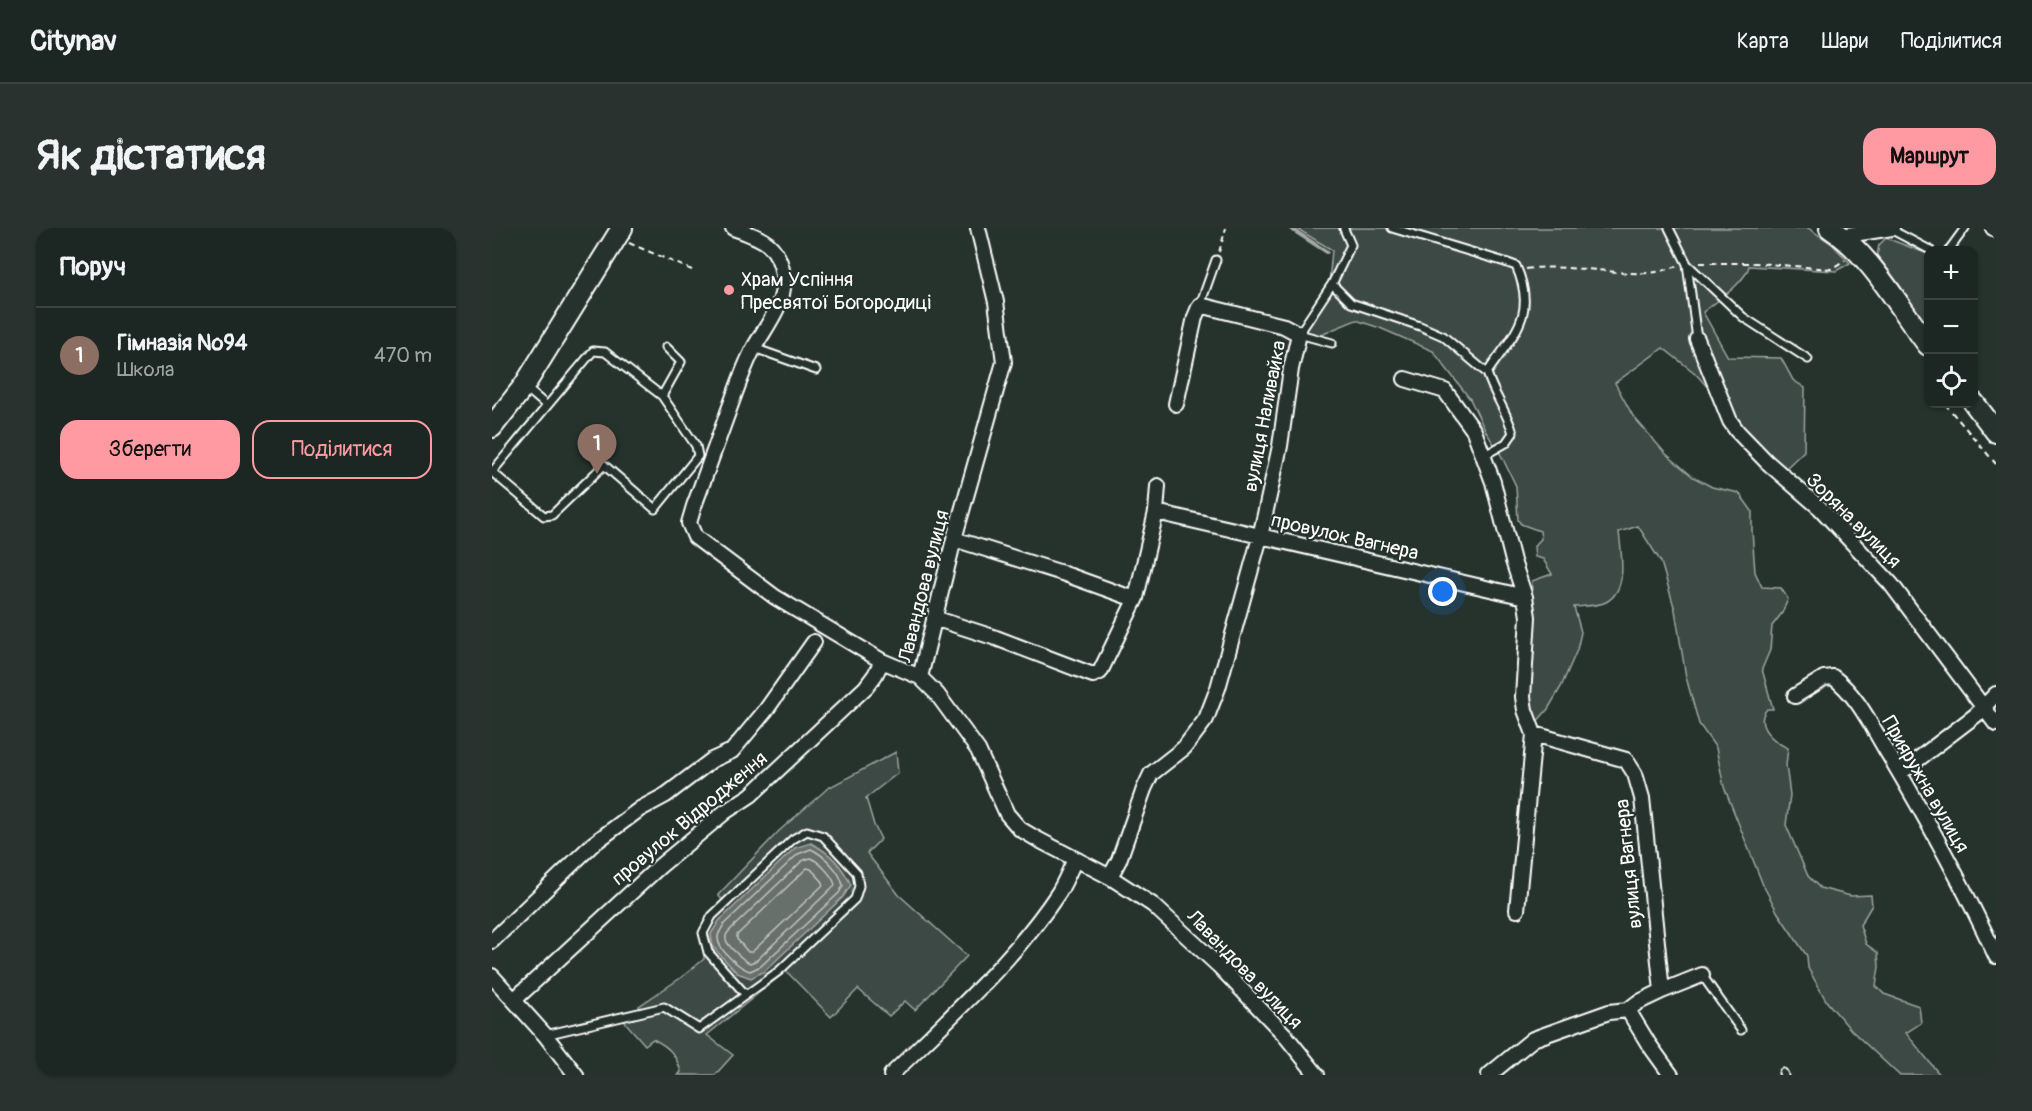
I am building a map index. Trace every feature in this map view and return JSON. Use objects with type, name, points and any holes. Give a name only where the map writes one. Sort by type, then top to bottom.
[{"type":"street","points":[[733,228],[764,239],[778,256],[783,277],[782,297],[769,325],[754,348],[689,523],[695,537],[775,597],[882,661],[920,677]]},
{"type":"street","name":"Лавандова вулиця","points":[[978,228],[996,302],[1004,362],[954,539],[920,677],[937,694],[978,750],[1007,814],[1020,829],[1110,876],[1153,905],[1197,944],[1284,1034],[1317,1075]]},
{"type":"street","points":[[1835,232],[1882,229]]},
{"type":"street","points":[[1835,232],[1866,260],[1924,338]]},
{"type":"street","points":[[492,427],[524,386],[624,235]]},
{"type":"street","points":[[1176,404],[1195,317],[1200,305]]},
{"type":"street","name":"вулиця Наливайка","points":[[1200,305],[1284,326],[1299,334],[1291,369],[1280,446],[1260,537]]},
{"type":"street","name":"Зоряна вулиця","points":[[1697,339],[1730,421],[1737,431],[1767,462],[1820,508],[1891,584],[1996,724]]},
{"type":"street","points":[[1405,379],[1445,391],[1474,431],[1493,482],[1513,561],[1525,597],[1528,617],[1523,697],[1534,734],[1517,910]]},
{"type":"street","points":[[1978,408],[1996,432]]},
{"type":"street","points":[[934,618],[996,638],[1093,675],[1100,672],[1136,598],[1156,512],[1158,486]]},
{"type":"street","name":"провулок Вагнера","points":[[1156,512],[1525,597]]},
{"type":"street","points":[[1110,876],[1119,860],[1151,774],[1184,748],[1206,719],[1218,688],[1260,537]]},
{"type":"street","points":[[954,539],[1136,598]]},
{"type":"street","name":"провулок Відродження","points":[[492,941],[593,844],[640,809],[666,795],[712,760],[732,751],[814,642]]},
{"type":"street","name":"провулок Відродження","points":[[514,1000],[660,866],[725,812],[751,795],[866,687],[882,661]]},
{"type":"street","name":"Прияружна вулиця","points":[[1795,696],[1824,678],[1833,677],[1854,698],[1900,773],[1968,897],[1996,956]]},
{"type":"street","points":[[1900,773],[1976,715],[1996,693]]},
{"type":"street","name":"вулиця Вагнера","points":[[1534,734],[1626,760],[1635,774],[1642,798],[1662,991]]},
{"type":"street","points":[[891,1075],[1023,939],[1059,891],[1076,859]]},
{"type":"street","points":[[1489,1075],[1533,1039],[1609,1012],[1628,1010],[1662,991],[1702,975]]},
{"type":"street","points":[[492,976],[528,1019],[545,1035],[576,1075]]},
{"type":"street","points":[[1628,1010],[1671,1075]]},
{"type":"lane","points":[[1332,343],[1299,334],[1332,284],[1351,245],[1345,228]]},
{"type":"lane","points":[[1392,228],[1516,267],[1526,296],[1523,318],[1487,374]]},
{"type":"lane","points":[[1669,228],[1687,264],[1697,339]]},
{"type":"lane","points":[[1952,246],[1965,228]]},
{"type":"lane","points":[[1882,229],[1924,247]]},
{"type":"lane","points":[[1200,305],[1216,260]]},
{"type":"lane","points":[[1687,264],[1743,317],[1808,359]]},
{"type":"lane","points":[[1332,284],[1351,303],[1443,336],[1487,374],[1491,386],[1508,415],[1513,434],[1506,443],[1483,456]]},
{"type":"lane","points":[[662,396],[681,362],[666,347]]},
{"type":"lane","points":[[754,348],[816,370]]},
{"type":"lane","points":[[593,351],[605,352],[662,396],[696,446],[698,456],[655,509],[604,465],[552,515],[544,516],[492,472],[547,406],[593,351]]},
{"type":"lane","points":[[524,386],[547,406]]},
{"type":"lane","points":[[545,1035],[664,1007],[699,1029],[746,995],[779,971],[855,899],[859,886],[857,873],[823,836],[807,831],[793,839],[712,916],[703,933],[708,952],[746,995]]},
{"type":"lane","points":[[1702,975],[1741,1030]]},
{"type":"path","points":[[1216,260],[1226,228]]},
{"type":"path","points":[[624,235],[692,270]]},
{"type":"path","points":[[1516,267],[1527,269],[1551,267],[1636,274],[1669,270],[1687,264],[1756,263],[1830,269],[1850,257]]},
{"type":"path","points":[[1948,408],[1996,464]]},
{"type":"shaded area","points":[[1296,228],[1808,228],[1832,244],[1850,263],[1836,271],[1749,266],[1737,285],[1703,312],[1728,357],[1781,358],[1793,380],[1805,388],[1804,451],[1782,472],[1695,373],[1663,348],[1615,383],[1633,416],[1665,453],[1693,477],[1712,487],[1739,493],[1752,511],[1755,572],[1762,587],[1781,588],[1788,599],[1782,613],[1772,626],[1770,650],[1762,669],[1773,709],[1767,709],[1762,721],[1767,732],[1777,742],[1788,748],[1786,765],[1790,795],[1786,825],[1808,876],[1820,888],[1851,896],[1871,895],[1872,905],[1860,925],[1866,944],[1878,953],[1879,967],[1876,986],[1884,994],[1919,1006],[1921,1023],[1906,1033],[1940,1075],[1899,1075],[1851,1030],[1827,1002],[1808,968],[1807,956],[1778,913],[1763,885],[1724,787],[1716,748],[1699,724],[1686,677],[1675,610],[1661,562],[1638,526],[1619,532],[1622,570],[1618,589],[1613,596],[1603,603],[1574,607],[1581,632],[1577,650],[1561,687],[1548,709],[1535,724],[1528,697],[1532,581],[1552,574],[1543,559],[1535,557],[1534,546],[1541,539],[1540,531],[1521,524],[1518,520],[1516,486],[1501,455],[1486,432],[1470,399],[1433,351],[1356,320],[1320,336],[1297,329],[1329,283],[1332,250]]},
{"type":"shaded area","points":[[1886,238],[1924,252],[1924,319],[1921,325],[1876,261],[1879,245]]},
{"type":"shaded area","points":[[896,752],[898,773],[866,798],[881,839],[867,853],[899,895],[967,956],[915,1010],[905,1001],[889,1016],[858,989],[831,1017],[786,971],[707,1035],[733,1055],[715,1075],[678,1075],[681,1072],[671,1052],[653,1039],[645,1045],[624,1021],[642,1011],[639,1006],[704,959],[702,932],[724,902],[718,895],[779,831],[828,788]]},
{"type":"water","points":[[811,843],[835,861],[851,885],[843,897],[765,971],[751,978],[737,973],[713,947],[711,934],[719,921],[795,848]]},
{"type":"waterway","points":[[1290,228],[1327,252]]},
{"type":"place","name":"Храм Успіння Пресвятої Богородиці","points":[[729,290]]},
{"type":"place","name":"Гімназія №94","points":[[597,474]]}]
